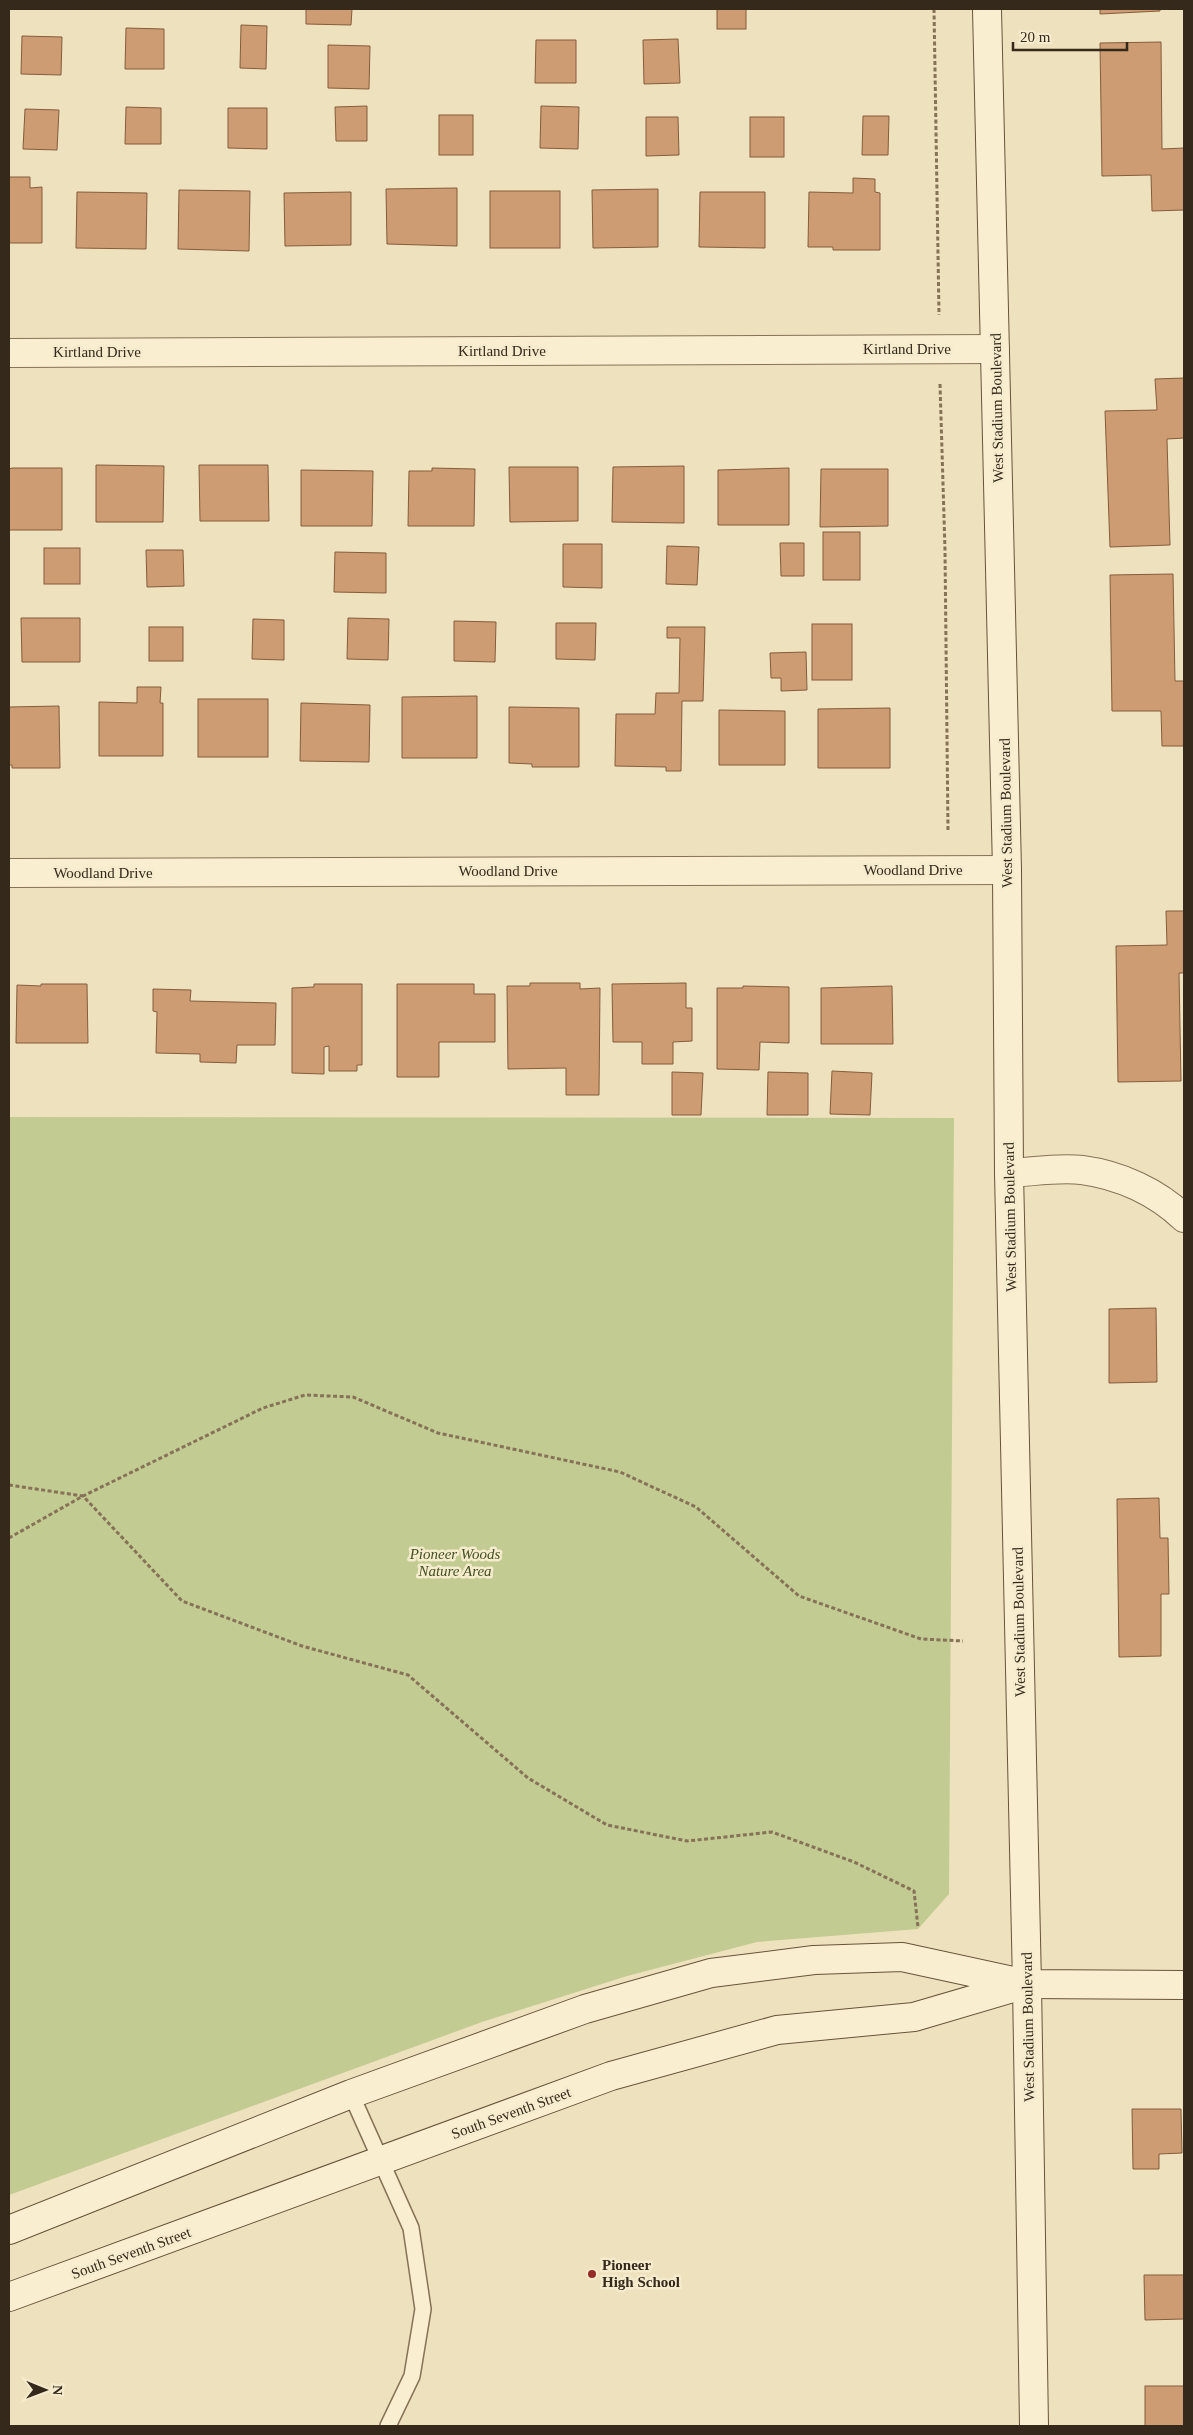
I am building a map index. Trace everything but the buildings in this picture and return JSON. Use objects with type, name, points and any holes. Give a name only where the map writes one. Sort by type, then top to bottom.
[{"type":"street","name":"West Stadium Boulevard","points":[[987,9],[1007,870],[1009,1173],[1027,1984],[1034,2426]]},
{"type":"street","name":"Kirtland Drive","points":[[9,353],[995,349]]},
{"type":"street","name":"Woodland Drive","points":[[9,873],[1007,870]]},
{"type":"street","points":[[1009,1173],[1082,1170],[1122,1179],[1166,1201],[1184,1218]]},
{"type":"street","name":"South Seventh Street","points":[[9,2230],[351,2094],[585,2009],[711,1974],[814,1960],[902,1957],[1027,1984],[1184,1985]]},
{"type":"street","name":"South Seventh Street","points":[[9,2297],[611,2076],[777,2030],[914,2017],[1027,1984]]},
{"type":"lane","points":[[351,2094],[411,2228],[423,2309],[412,2376],[388,2426]]},
{"type":"path","points":[[934,9],[939,349],[945,550],[948,830]]},
{"type":"path","points":[[9,1538],[83,1496],[263,1408],[305,1395],[353,1397],[438,1434],[620,1472],[696,1507],[799,1596],[921,1639],[963,1641]]},
{"type":"path","points":[[9,1485],[83,1496],[182,1601],[302,1646],[408,1675],[528,1778],[607,1825],[687,1841],[772,1832],[854,1862],[914,1890],[918,1929]]},
{"type":"green space","name":"Pioneer Woods Nature Area","points":[[9,1117],[954,1118],[949,1894],[918,1929],[757,1942],[627,1976],[482,2022],[9,2195]]},
{"type":"place","name":"Pioneer High School","points":[[592,2274]]}]
